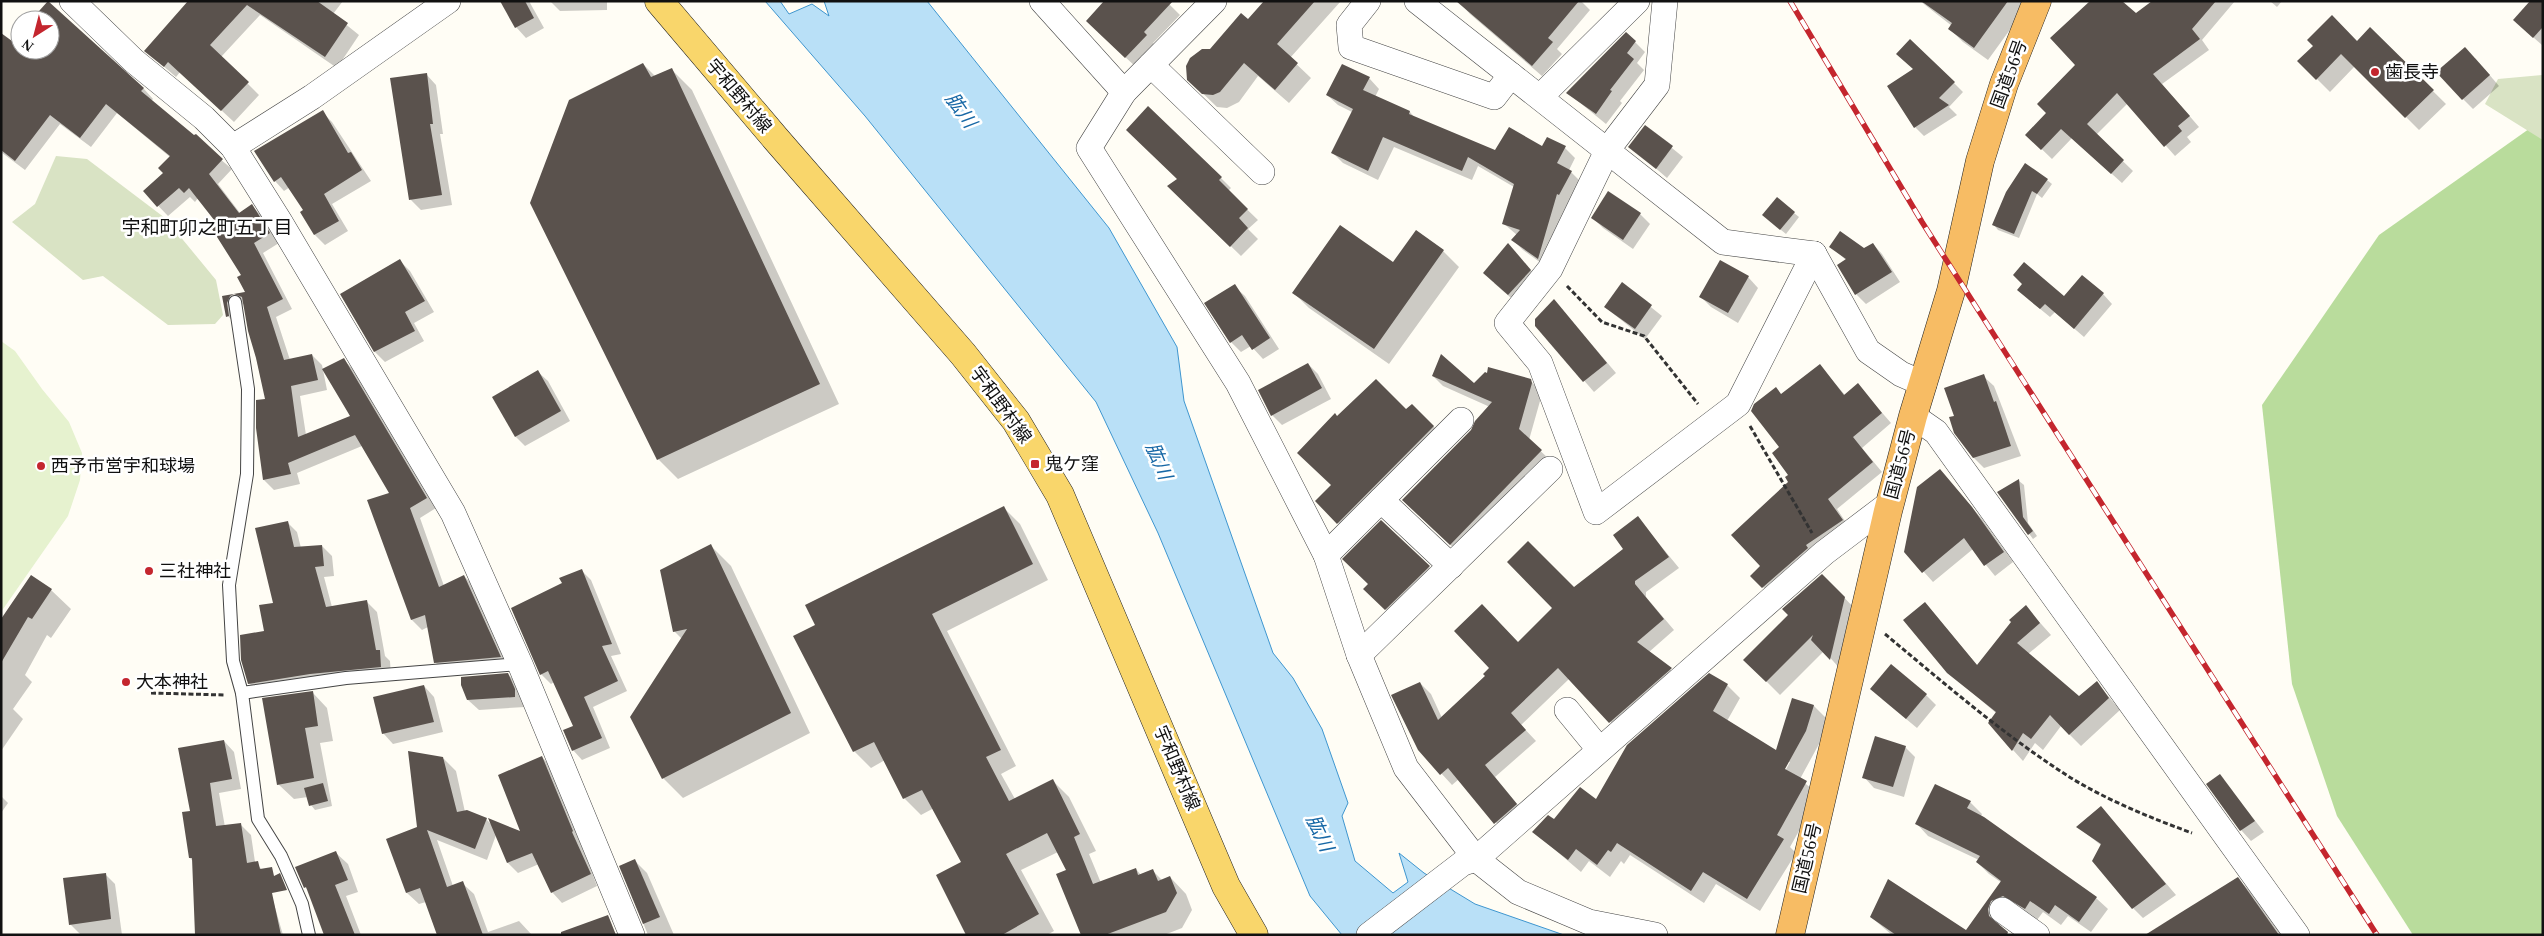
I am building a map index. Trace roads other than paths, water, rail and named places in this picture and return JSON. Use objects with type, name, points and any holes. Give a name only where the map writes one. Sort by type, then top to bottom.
[{"type":"highway","name":"国道56号","points":[[1790,935],[1890,504],[1913,416],[1951,291],[1980,161],[2004,84],[2037,1]]},
{"type":"main road","name":"宇和野村線","points":[[659,1],[963,354],[1016,421],[1060,495],[1226,886],[1254,935]]},
{"type":"street","points":[[72,1],[134,61],[204,118],[233,147],[453,513],[520,664],[632,935]]},
{"type":"street","points":[[233,147],[312,97],[448,1]]},
{"type":"street","points":[[1042,1],[1124,92]]},
{"type":"street","points":[[1214,1],[1124,92],[1089,148],[1238,383],[1326,555],[1359,655],[1406,768],[1470,861],[1518,892],[1589,922],[1655,935]]},
{"type":"street","points":[[1368,1],[1349,25],[1351,46],[1494,97],[1511,75]]},
{"type":"street","points":[[1540,97],[1637,1]]},
{"type":"street","points":[[1665,1],[1657,86],[1608,149],[1550,269],[1507,323],[1540,362],[1596,512],[1738,404],[1814,254]]},
{"type":"street","points":[[1424,3],[1511,75],[1608,149],[1723,242],[1814,254]]},
{"type":"street","points":[[1151,65],[1262,172]]},
{"type":"street","points":[[1814,254],[1868,351],[1901,374],[1924,384]]},
{"type":"street","points":[[1913,416],[1936,432],[2297,935]]},
{"type":"street","points":[[1326,555],[1461,420]]},
{"type":"street","points":[[1359,655],[1550,470]]},
{"type":"street","points":[[1381,500],[1451,566]]},
{"type":"street","points":[[1369,935],[1470,861],[1824,553],[1890,504]]},
{"type":"street","points":[[1567,710],[1599,749]]},
{"type":"street","points":[[2002,910],[2037,935]]},
{"type":"lane","points":[[234,302],[248,389],[247,474],[229,584],[234,661],[242,693],[258,819],[281,856],[302,904],[309,935]]},
{"type":"lane","points":[[242,693],[346,678],[520,664]]},
{"type":"water","name":"肱川","points":[[765,1],[780,1],[789,14],[812,4],[829,16],[824,1],[927,1],[1109,228],[1177,347],[1184,401],[1273,653],[1293,678],[1322,729],[1348,803],[1342,816],[1355,861],[1393,893],[1408,882],[1399,853],[1424,873],[1475,904],[1564,935],[1342,935],[1310,896],[1158,533],[1096,402],[865,116]]},
{"type":"railway","points":[[1790,1],[1922,222],[2377,935]]},
{"type":"place","name":"歯長寺","points":[[2375,72]]},
{"type":"place","name":"鬼ケ窪","points":[[1035,464]]},
{"type":"place","name":"西予市営宇和球場","points":[[41,466]]},
{"type":"place","name":"三社神社","points":[[149,571]]},
{"type":"place","name":"大本神社","points":[[126,682]]},
{"type":"district","name":"宇和町卯之町五丁目","points":[[207,227]]}]
